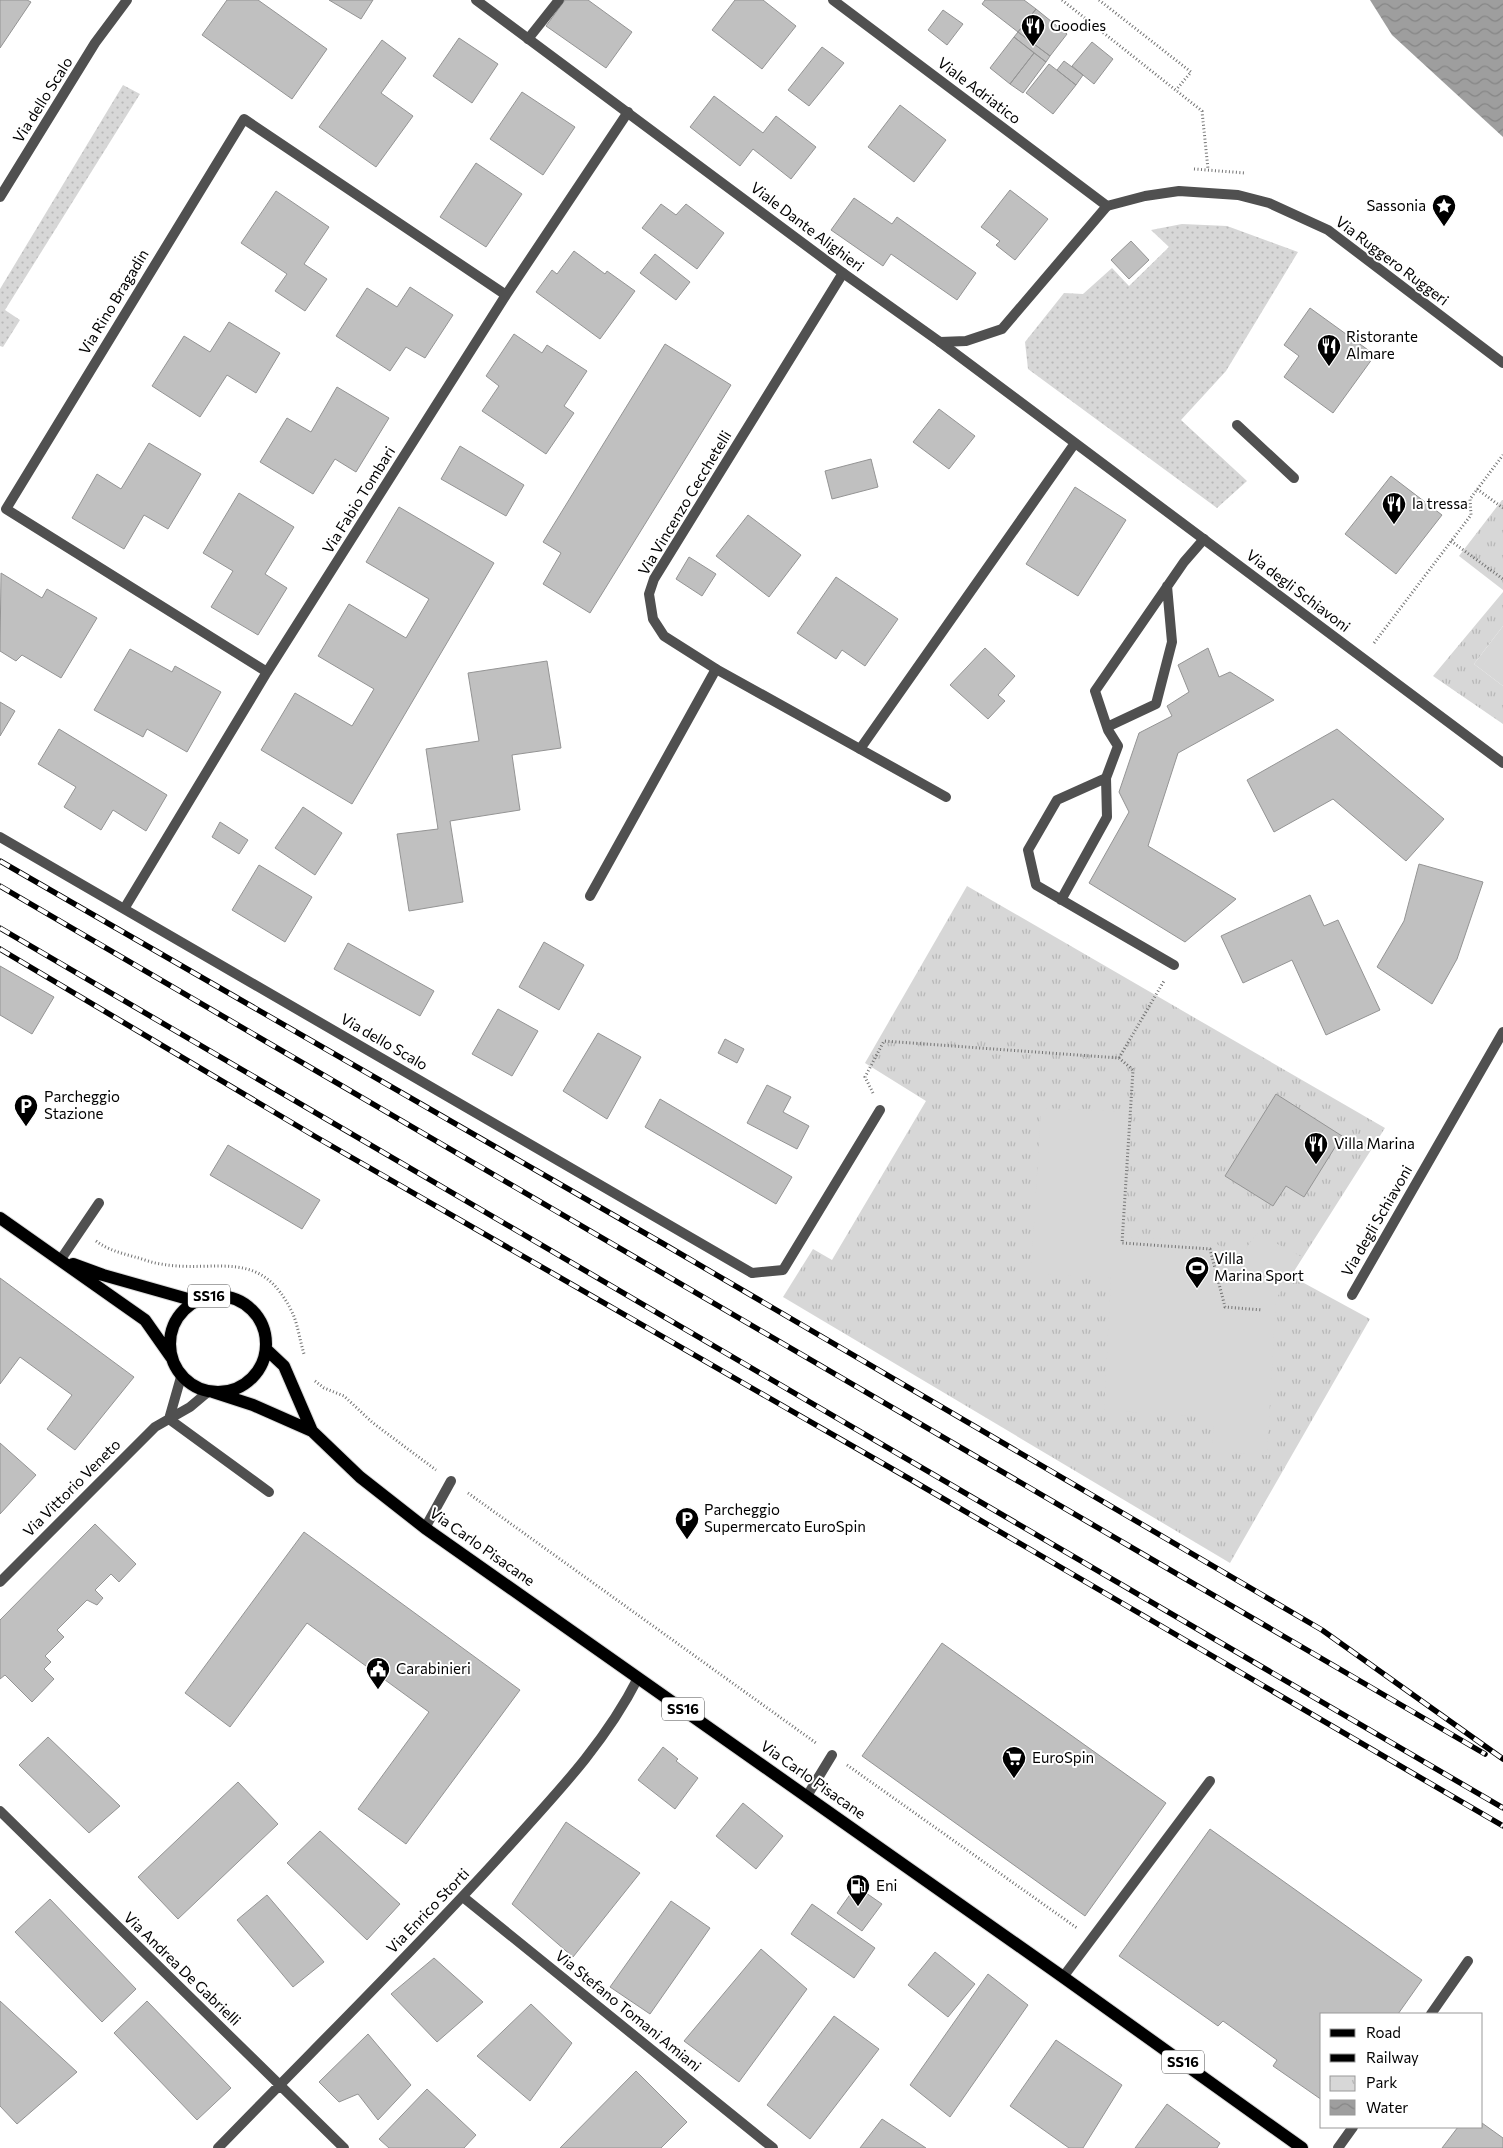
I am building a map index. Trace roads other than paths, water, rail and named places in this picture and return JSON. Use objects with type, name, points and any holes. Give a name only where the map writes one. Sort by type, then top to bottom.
[{"type":"main road","name":"SS16","points":[[0,1218],[61,1259],[94,1286],[144,1320],[172,1359],[181,1377]]},
{"type":"main road","name":"SS16","points":[[61,1259],[103,1275],[196,1301]]},
{"type":"main road","name":"SS16","points":[[172,1359],[169,1346],[171,1332],[176,1319],[184,1309],[208,1296],[222,1296],[248,1306],[264,1328],[267,1350]]},
{"type":"main road","points":[[211,1391],[227,1391],[251,1379],[260,1368],[267,1350]]},
{"type":"main road","name":"Via Carlo Pisacane","points":[[267,1350],[284,1366],[312,1430]]},
{"type":"main road","name":"Via Carlo Pisacane","points":[[181,1377],[211,1391],[253,1405],[312,1430],[360,1477],[425,1528],[808,1796],[1302,2148]]},
{"type":"street","name":"Via dello Scalo","points":[[0,198],[95,43],[126,0]]},
{"type":"street","name":"Viale Dante Alighieri","points":[[476,0],[843,273],[940,342]]},
{"type":"street","points":[[528,39],[559,0]]},
{"type":"street","name":"Viale Adriatico","points":[[833,0],[1106,206]]},
{"type":"street","name":"Via Fabio Tombari","points":[[124,909],[267,672],[506,296],[628,112]]},
{"type":"street","name":"Via Rino Bragadin","points":[[267,672],[6,508],[244,119],[506,296]]},
{"type":"street","name":"Via Ruggero Ruggeri","points":[[1106,206],[1145,196],[1179,191],[1238,195],[1269,204],[1328,230],[1503,363]]},
{"type":"street","points":[[940,342],[966,341],[1002,329],[1106,206]]},
{"type":"street","name":"Via Vincenzo Cecchetelli","points":[[843,273],[654,579],[649,594],[653,619],[664,636],[716,670],[946,797]]},
{"type":"street","name":"Via degli Schiavoni","points":[[940,342],[1503,763]]},
{"type":"street","points":[[1237,425],[1294,478]]},
{"type":"street","points":[[860,749],[1075,443]]},
{"type":"street","points":[[1061,900],[1107,817],[1106,778],[1118,746],[1107,727],[1095,691],[1184,562],[1204,539]]},
{"type":"street","points":[[1107,727],[1156,704],[1172,642],[1167,586]]},
{"type":"street","points":[[590,896],[716,670]]},
{"type":"street","points":[[1106,778],[1057,800],[1028,850],[1036,885],[1174,964]]},
{"type":"street","name":"Via dello Scalo","points":[[0,838],[752,1273],[783,1270],[880,1110]]},
{"type":"street","name":"Via degli Schiavoni","points":[[1352,1295],[1503,1032]]},
{"type":"street","points":[[61,1259],[99,1203]]},
{"type":"street","points":[[181,1377],[169,1419],[269,1492]]},
{"type":"street","name":"Via Vittorio Veneto","points":[[0,1582],[155,1427],[190,1407],[211,1391]]},
{"type":"street","points":[[425,1528],[452,1481]]},
{"type":"street","name":"Via Enrico Storti","points":[[218,2148],[463,1896],[584,1764],[625,1704],[638,1678]]},
{"type":"street","points":[[808,1796],[832,1755]]},
{"type":"street","points":[[1064,1977],[1210,1781]]},
{"type":"street","name":"Via Andrea De Gabrielli","points":[[0,1812],[344,2148]]},
{"type":"street","name":"Via Stefano Tomani Amiani","points":[[463,1896],[773,2148]]},
{"type":"street","points":[[1432,2013],[1468,1961]]},
{"type":"street","points":[[1338,2148],[1352,2128]]},
{"type":"water","points":[[1370,0],[1503,0],[1503,137],[1392,35]]},
{"type":"railway","points":[[0,861],[662,1243],[1322,1630],[1503,1759]]},
{"type":"railway","points":[[0,886],[1485,1754]]},
{"type":"railway","points":[[0,928],[1503,1808]]},
{"type":"railway","points":[[0,949],[316,1137],[908,1478],[1503,1826]]},
{"type":"place","name":"Goodies","points":[[1033,47]]},
{"type":"place","name":"Sassonia","points":[[1444,227]]},
{"type":"place","name":"Ristorante Almare","points":[[1329,367]]},
{"type":"place","name":"la tressa","points":[[1394,525]]},
{"type":"place","name":"Parcheggio Stazione","points":[[26,1127]]},
{"type":"place","name":"Villa Marina","points":[[1316,1165]]},
{"type":"place","name":"Villa Marina Sport","points":[[1197,1289]]},
{"type":"place","name":"Parcheggio Supermercato EuroSpin","points":[[687,1540]]},
{"type":"place","name":"Carabinieri","points":[[378,1690]]},
{"type":"place","name":"EuroSpin","points":[[1014,1779]]},
{"type":"place","name":"Eni","points":[[858,1907]]}]
